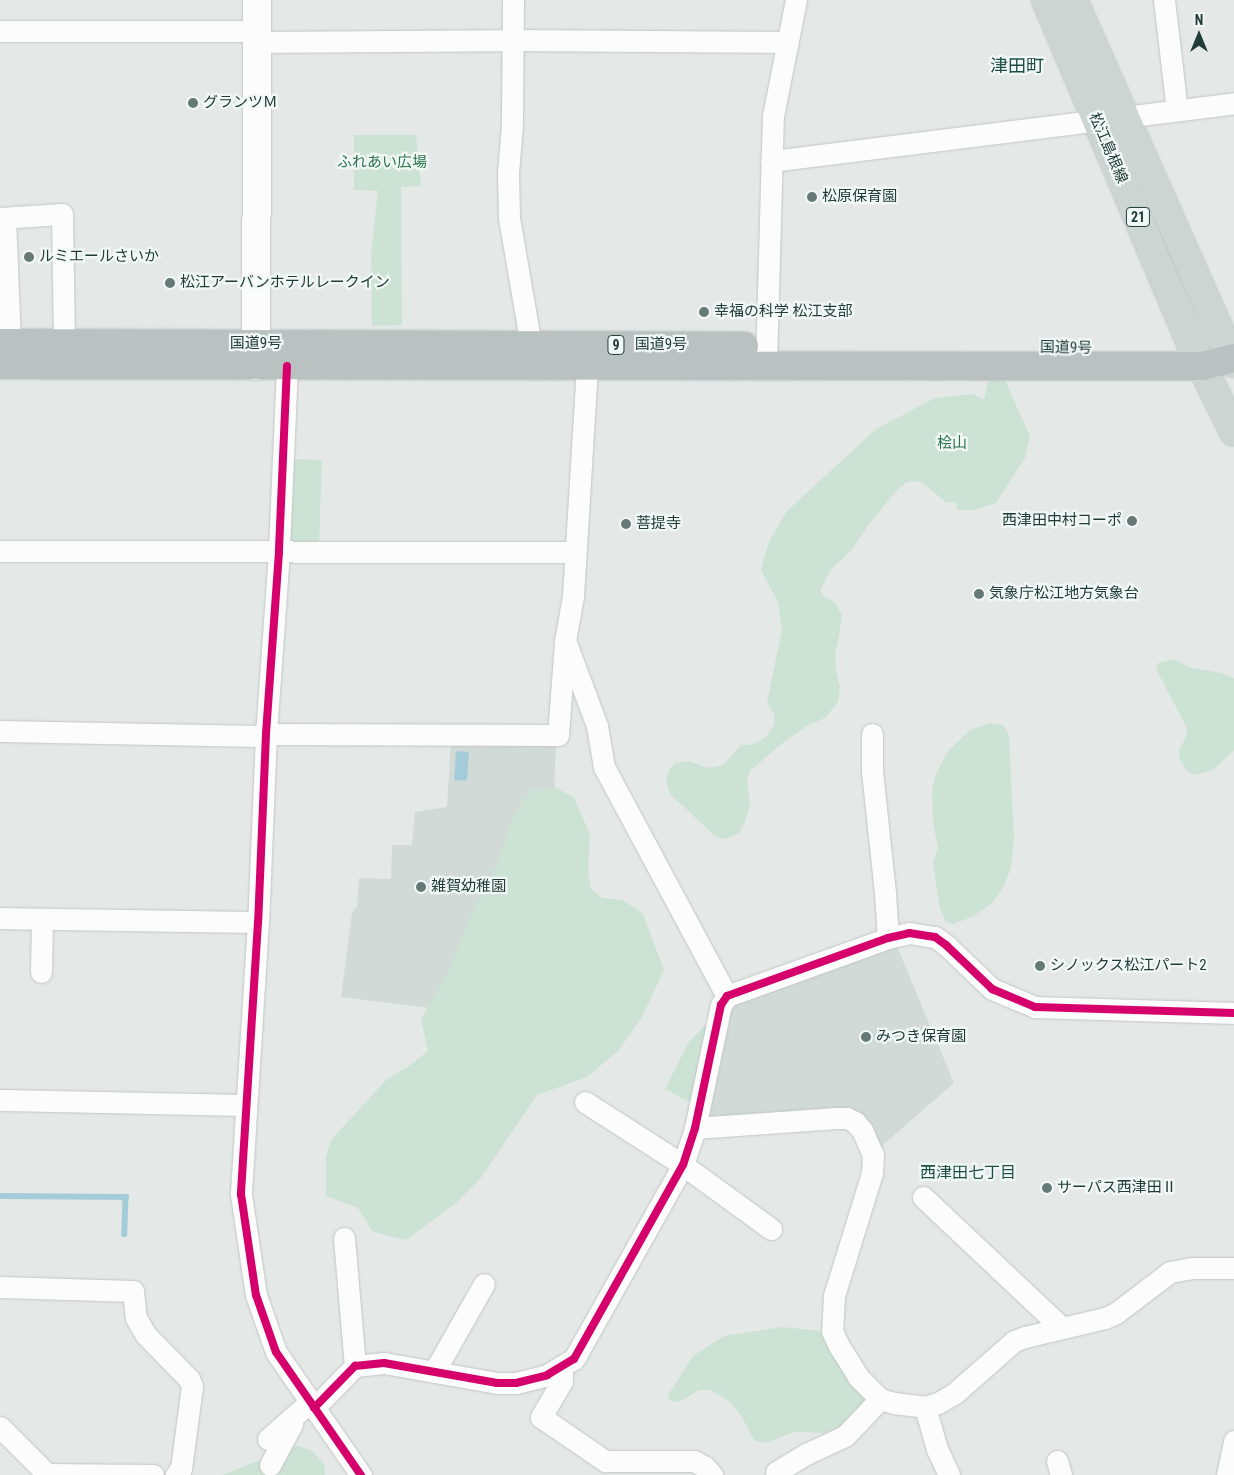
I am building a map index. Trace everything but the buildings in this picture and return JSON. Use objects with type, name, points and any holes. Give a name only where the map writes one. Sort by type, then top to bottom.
[{"type":"highway","name":"国道9号","points":[[3,350],[64,344],[256,355],[287,366],[587,366],[767,355]]},
{"type":"highway","name":"国道9号","points":[[3,350],[256,355],[531,345],[767,355],[1198,358],[1233,360]]},
{"type":"main road","name":"松江島根線","points":[[1046,0],[1198,358],[1234,432]]},
{"type":"main road","name":"松江島根線","points":[[1072,0],[1233,360]]},
{"type":"street","points":[[256,355],[257,0]]},
{"type":"street","points":[[513,0],[512,125],[508,173],[509,218],[531,345]]},
{"type":"street","points":[[767,355],[773,116],[796,0]]},
{"type":"street","points":[[1164,0],[1177,110]]},
{"type":"street","points":[[0,31],[513,40],[788,42]]},
{"type":"street","points":[[771,161],[1234,103]]},
{"type":"street","points":[[3,350],[2,218],[62,214],[64,344]]},
{"type":"street","points":[[287,366],[279,552],[266,734],[258,922],[241,1194],[256,1295],[276,1352],[362,1475]]},
{"type":"street","points":[[0,731],[260,736],[266,734],[558,735],[565,641],[573,596],[587,366]]},
{"type":"street","points":[[0,551],[575,552]]},
{"type":"street","points":[[565,641],[592,712],[604,767],[727,996]]},
{"type":"street","points":[[872,734],[872,771],[888,938]]},
{"type":"street","points":[[0,918],[258,922]]},
{"type":"street","points":[[41,972],[42,920]]},
{"type":"street","points":[[268,1439],[292,1417],[312,1405],[355,1366],[384,1363],[497,1382],[516,1383],[530,1381],[562,1367],[574,1359],[683,1165],[695,1128],[721,1005],[727,996],[888,938],[909,933],[935,937],[946,945],[992,989],[1035,1007],[1234,1013]]},
{"type":"street","points":[[0,1100],[246,1105]]},
{"type":"street","points":[[586,1102],[683,1165],[771,1229]]},
{"type":"street","points":[[695,1128],[847,1118],[855,1122],[862,1130],[873,1155],[872,1173],[834,1296],[832,1331],[858,1376],[880,1399],[925,1407],[938,1404],[956,1393],[1014,1341],[1105,1318],[1116,1313],[1170,1272],[1192,1268],[1234,1268]]},
{"type":"street","points":[[923,1197],[1062,1328]]},
{"type":"street","points":[[344,1238],[355,1366]]},
{"type":"street","points":[[434,1372],[484,1284]]},
{"type":"street","points":[[0,1287],[133,1291],[136,1318],[146,1335],[189,1379],[192,1386],[181,1468],[176,1475]]},
{"type":"street","points":[[562,1367],[562,1381],[541,1417],[605,1461],[694,1461],[705,1467],[712,1475]]},
{"type":"street","points":[[776,1472],[806,1454],[845,1436],[880,1399]]},
{"type":"street","points":[[925,1407],[936,1449],[949,1475]]},
{"type":"street","points":[[270,1465],[292,1425],[292,1417]]},
{"type":"street","points":[[0,1428],[47,1474],[153,1475]]},
{"type":"street","points":[[1228,1475],[1234,1441]]},
{"type":"shaded area","points":[[451,741],[556,741],[554,794],[456,972],[429,1008],[341,997],[352,913],[357,907],[359,878],[391,879],[392,845],[412,845],[415,812],[447,807]]},
{"type":"shaded area","points":[[896,944],[954,1083],[875,1152],[863,1125],[704,1121],[733,1000]]},
{"type":"green space","name":"ふれあい広場","points":[[354,135],[416,135],[421,186],[401,187],[402,325],[372,326],[371,253],[378,191],[354,190]]},
{"type":"green space","name":"桧山","points":[[989,376],[1003,376],[1030,436],[1025,458],[996,503],[975,510],[957,510],[956,502],[947,503],[924,484],[917,481],[907,482],[897,490],[869,524],[851,551],[831,569],[820,591],[822,595],[835,603],[842,615],[835,653],[836,672],[840,687],[838,702],[825,718],[808,725],[784,742],[750,771],[747,781],[750,805],[745,822],[739,833],[726,839],[716,837],[670,794],[666,781],[669,770],[676,763],[689,761],[708,768],[723,765],[741,745],[751,745],[765,738],[774,725],[774,714],[767,702],[782,630],[778,602],[761,570],[769,541],[787,511],[876,429],[935,398],[973,394],[984,400]]},
{"type":"green space","points":[[291,459],[322,460],[319,546],[288,545]]},
{"type":"green space","points":[[1174,659],[1191,668],[1222,673],[1234,678],[1234,750],[1213,770],[1196,775],[1186,770],[1180,760],[1179,751],[1187,734],[1186,726],[1156,669],[1158,663]]},
{"type":"green space","points":[[990,723],[1003,725],[1009,735],[1014,839],[1011,868],[1004,886],[992,903],[972,917],[953,924],[946,922],[940,909],[933,863],[938,848],[933,822],[932,791],[935,776],[948,751],[970,730]]},
{"type":"green space","points":[[557,788],[574,798],[590,834],[588,871],[591,889],[602,898],[623,900],[643,914],[664,970],[642,1017],[618,1051],[587,1077],[537,1095],[480,1179],[456,1203],[406,1240],[373,1232],[358,1208],[326,1196],[326,1157],[331,1140],[387,1079],[406,1068],[428,1051],[421,1019],[449,970],[472,912],[496,866],[513,816],[532,789]]},
{"type":"green space","points":[[704,1026],[708,1026],[691,1103],[665,1089],[688,1043]]},
{"type":"green space","points":[[782,1327],[823,1331],[868,1400],[842,1425],[827,1433],[794,1432],[765,1443],[754,1440],[742,1417],[731,1403],[711,1390],[699,1390],[683,1400],[674,1402],[669,1399],[668,1395],[693,1356],[724,1336]]},
{"type":"green space","points":[[297,1446],[311,1450],[324,1464],[325,1475],[222,1475]]},
{"type":"water","points":[[456,751],[469,752],[467,781],[454,780]]},
{"type":"waterway","points":[[0,1196],[126,1197],[125,1234]]},
{"type":"cycle path","points":[[287,366],[279,552],[266,734],[258,922],[241,1194],[256,1295],[276,1352],[361,1475]]},
{"type":"cycle path","points":[[314,1408],[355,1366],[384,1363],[497,1383],[516,1383],[547,1375],[574,1359],[683,1165],[695,1128],[721,1005],[727,996],[888,938],[909,933],[935,937],[946,945],[992,989],[1035,1007],[1234,1013]]},
{"type":"place","name":"グランツＭ","points":[[193,103]]},
{"type":"place","name":"松原保育園","points":[[812,197]]},
{"type":"place","name":"ルミエールさいか","points":[[29,257]]},
{"type":"place","name":"松江アーバンホテルレークイン","points":[[170,283]]},
{"type":"place","name":"幸福の科学 松江支部","points":[[704,312]]},
{"type":"place","name":"西津田中村コーポ","points":[[1132,521]]},
{"type":"place","name":"菩提寺","points":[[626,524]]},
{"type":"place","name":"気象庁松江地方気象台","points":[[979,594]]},
{"type":"place","name":"雑賀幼稚園","points":[[421,887]]},
{"type":"place","name":"シノックス松江パート2","points":[[1040,966]]},
{"type":"place","name":"みつき保育園","points":[[866,1037]]},
{"type":"place","name":"サーパス西津田Ⅱ","points":[[1047,1188]]},
{"type":"district","name":"津田町","points":[[1017,66]]},
{"type":"district","name":"西津田七丁目","points":[[968,1173]]}]
